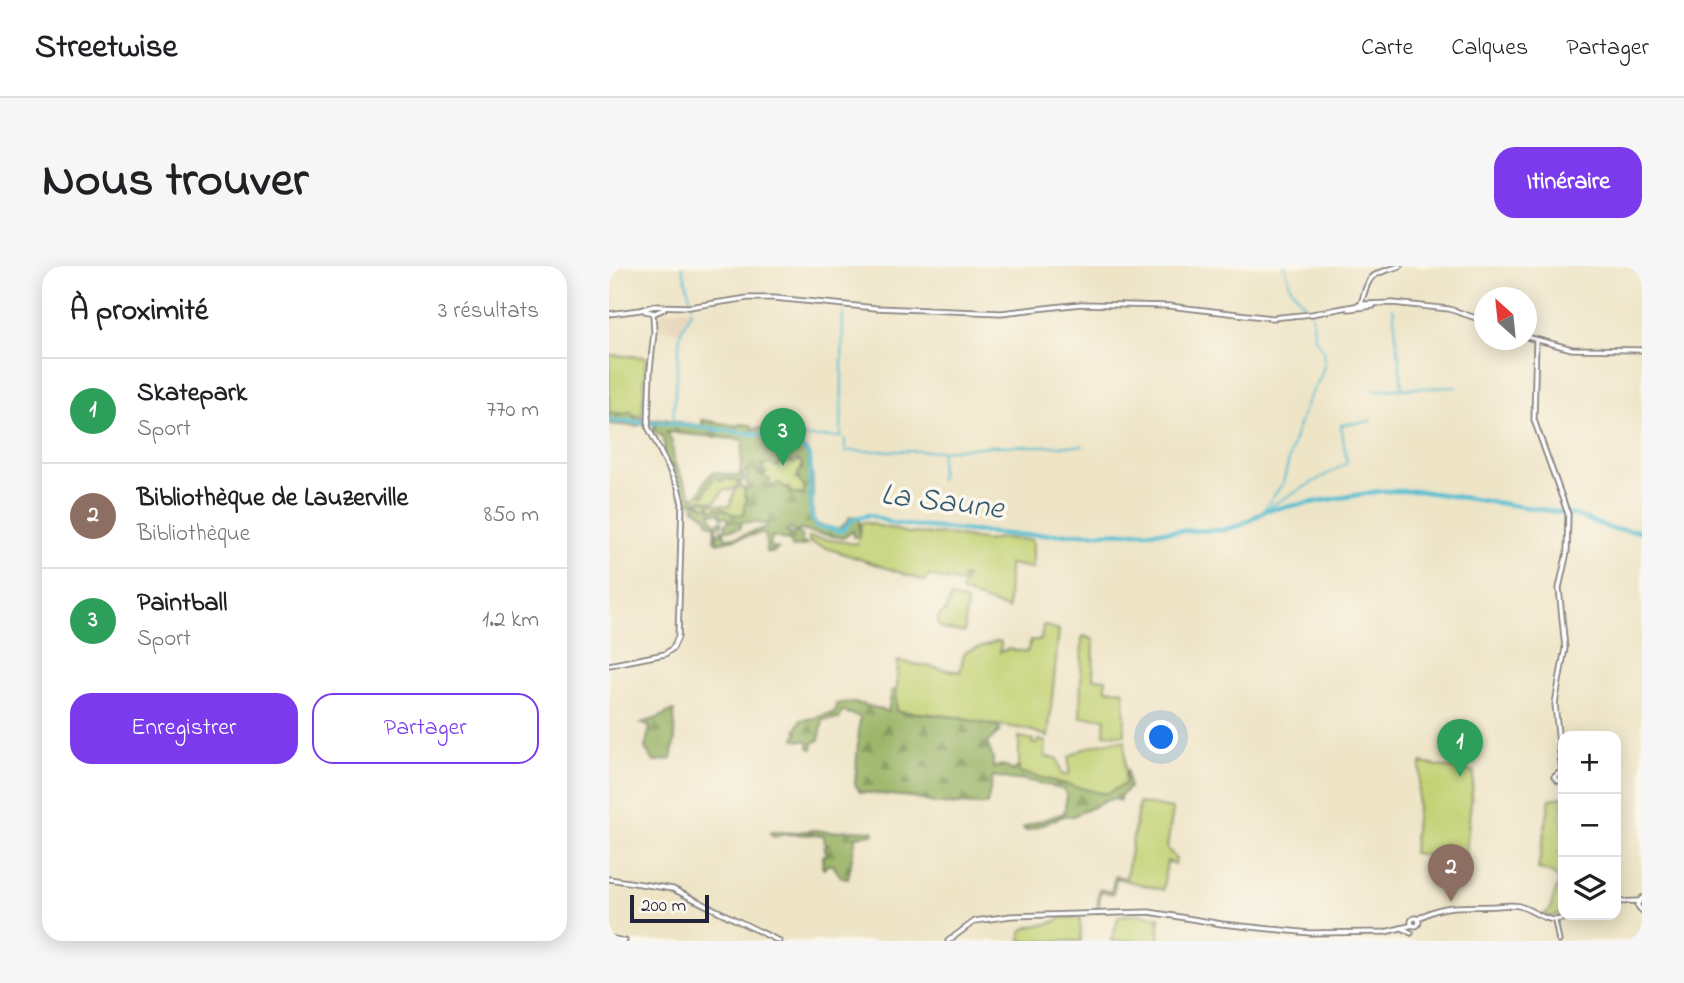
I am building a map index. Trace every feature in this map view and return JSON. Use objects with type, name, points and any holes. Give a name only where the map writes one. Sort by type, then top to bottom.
[{"type":"street","points":[[1363,305],[1370,278],[1400,266]]},
{"type":"street","points":[[609,314],[697,307],[748,298],[774,298],[876,308],[1001,313],[1081,304],[1177,307],[1272,318],[1393,303],[1455,310],[1474,317]]},
{"type":"street","points":[[609,665],[665,654],[673,649],[678,637],[682,501],[647,425],[655,311]]},
{"type":"street","points":[[1537,340],[1578,350],[1642,350]]},
{"type":"street","points":[[1536,354],[1541,342]]},
{"type":"street","points":[[1536,350],[1534,418],[1568,510],[1567,552],[1559,588],[1565,639],[1555,704],[1558,740]]},
{"type":"street","points":[[609,879],[678,891],[779,941]]},
{"type":"street","points":[[1622,902],[1640,899]]},
{"type":"street","points":[[1637,906],[1640,899]]},
{"type":"street","points":[[1622,902],[1637,906],[1642,911]]},
{"type":"street","points":[[1398,930],[1412,923],[1414,918],[1448,906],[1510,905],[1557,920],[1559,941]]},
{"type":"street","points":[[948,941],[979,920],[1143,912],[1310,933],[1407,929],[1411,933]]},
{"type":"street","points":[[609,938],[625,941]]},
{"type":"shaded area","points":[[692,309],[680,332],[658,328],[658,314],[663,311]]},
{"type":"green space","points":[[609,355],[646,357],[642,416],[609,412]]},
{"type":"green space","points":[[609,412],[631,412],[635,418],[643,419],[646,423],[637,426],[609,424]]},
{"type":"green space","points":[[663,419],[702,426],[702,420],[738,426],[751,425],[752,428],[781,427],[785,428],[785,434],[778,431],[775,434],[802,436],[795,439],[803,446],[811,464],[813,516],[816,524],[837,529],[850,517],[855,516],[859,519],[859,537],[853,537],[853,531],[843,538],[800,530],[795,532],[790,529],[786,531],[791,534],[799,533],[802,536],[801,541],[807,545],[791,547],[791,542],[772,536],[770,546],[778,549],[772,553],[766,552],[766,536],[762,533],[717,543],[714,540],[715,527],[716,537],[719,533],[722,534],[721,529],[724,530],[725,538],[738,537],[767,527],[767,524],[741,522],[740,529],[726,530],[725,524],[729,521],[726,517],[719,513],[710,513],[715,524],[722,520],[722,525],[717,527],[707,522],[708,518],[693,507],[697,502],[707,507],[709,504],[711,510],[722,508],[733,514],[745,515],[744,506],[747,499],[744,495],[746,488],[752,487],[746,483],[747,471],[742,474],[744,478],[741,483],[725,478],[722,481],[715,477],[705,495],[701,492],[713,472],[737,476],[740,474],[743,440],[667,432],[672,442],[674,462],[695,502],[685,504],[660,449],[665,449],[663,437],[652,430],[655,425],[649,424],[650,420]],"holes":[[[798,460],[802,463],[799,477],[796,478],[804,486],[804,495],[790,493],[789,488],[780,483],[766,488],[764,484],[770,480],[757,473],[759,469],[763,474],[766,473],[761,465],[769,463],[775,467],[779,466],[779,461],[791,461],[794,464]]]},
{"type":"green space","points":[[798,460],[802,464],[800,477],[804,495],[776,492],[770,486],[766,488],[763,485],[765,478],[757,473],[761,465]]},
{"type":"green space","points":[[715,477],[735,480],[739,484],[731,490],[724,490],[715,502],[701,499],[695,502],[693,496],[697,497],[700,492],[702,495]]},
{"type":"green space","points":[[739,486],[743,487],[747,498],[745,516],[711,510],[697,502],[702,500],[730,506]]},
{"type":"green space","points":[[863,522],[908,533],[953,535],[987,541],[1000,538],[1033,540],[1033,568],[1009,564],[1008,609],[963,593],[961,591],[966,577],[963,576],[961,583],[929,576],[925,581],[809,542],[809,537],[857,544],[860,524]]},
{"type":"green space","points":[[951,597],[967,603],[964,632],[943,629],[938,625],[938,617],[946,610]]},
{"type":"green space","points":[[1043,625],[1059,630],[1048,737],[1029,730],[957,717],[896,711],[898,661],[960,672],[964,654],[998,641],[1001,642],[1000,652],[1009,649],[1027,652],[1031,640],[1041,640]]},
{"type":"green space","points":[[1084,636],[1094,640],[1093,678],[1106,679],[1106,689],[1124,691],[1125,735],[1104,734],[1105,718],[1080,717]]},
{"type":"green space","points":[[896,690],[896,711],[954,717],[997,726],[1001,730],[987,743],[993,758],[993,768],[1002,765],[1014,771],[1019,765],[1019,772],[1100,793],[1108,793],[1125,784],[1127,771],[1129,788],[1120,796],[1120,801],[1108,800],[1073,816],[1064,816],[1026,831],[1023,828],[1028,825],[1064,813],[1067,796],[1064,789],[993,776],[987,805],[938,804],[911,797],[860,792],[855,784],[860,717],[842,711],[839,719],[823,720],[819,740],[813,743],[812,749],[809,748],[808,741],[794,738],[801,720],[833,713],[836,704],[856,703],[888,712],[892,691]]},
{"type":"green space","points":[[674,711],[675,740],[671,759],[654,762],[645,748],[650,727],[641,723]]},
{"type":"green space","points":[[1019,737],[1033,740],[1033,744],[1037,744],[1039,740],[1046,742],[1045,757],[1057,758],[1062,775],[1069,775],[1069,757],[1075,753],[1103,743],[1125,741],[1125,784],[1108,793],[1100,793],[1019,772]]},
{"type":"green space","points":[[1421,763],[1474,772],[1465,862],[1432,862],[1430,856],[1413,853]]},
{"type":"green space","points":[[1558,798],[1558,879],[1549,872],[1538,869],[1550,799]]},
{"type":"green space","points":[[1139,803],[1173,809],[1167,848],[1176,859],[1175,864],[1167,861],[1163,890],[1116,878],[1113,894],[1100,891],[1099,912],[1099,889],[1111,892],[1115,876],[1126,878]]},
{"type":"green space","points":[[814,830],[873,831],[874,834],[856,836],[848,879],[841,877],[833,865],[827,865],[824,869],[822,867],[823,856],[827,854],[824,847],[828,845],[824,842],[824,835],[785,834],[774,837],[770,833]]},
{"type":"green space","points":[[1558,884],[1558,914],[1550,917],[1544,914],[1551,909]]},
{"type":"green space","points":[[1139,914],[1159,917],[1159,941],[1111,941],[1119,916]]},
{"type":"green space","points":[[1060,918],[1080,918],[1081,941],[1021,941],[1021,932],[1025,929]]},
{"type":"waterway","points":[[682,266],[692,305]]},
{"type":"waterway","points":[[1285,266],[1291,288],[1311,312]]},
{"type":"waterway","points":[[1393,308],[1402,387]]},
{"type":"waterway","points":[[673,419],[680,334],[692,309]]},
{"type":"waterway","points":[[841,437],[843,309]]},
{"type":"waterway","points":[[1260,515],[1283,483],[1294,439],[1325,363],[1323,350],[1315,338],[1312,316]]},
{"type":"waterway","points":[[1372,390],[1456,387]]},
{"type":"waterway","name":"La Saune","points":[[609,421],[668,423],[790,439],[806,451],[810,458],[811,515],[816,526],[842,531],[853,519],[869,515],[894,524],[1017,535],[1223,530],[1241,525],[1267,510],[1381,491],[1419,491],[1551,511],[1575,515],[1612,529],[1642,531]]},
{"type":"waterway","points":[[1269,507],[1347,463],[1341,425],[1371,421]]},
{"type":"waterway","points":[[795,437],[840,437]]},
{"type":"waterway","points":[[845,438],[845,451],[1083,446]]},
{"type":"waterway","points":[[940,480],[941,453]]},
{"type":"place","name":"Paintball","points":[[783,466]]},
{"type":"place","name":"Skatepark","points":[[1460,777]]},
{"type":"place","name":"Bibliothèque de Lauzerville","points":[[1451,902]]}]
